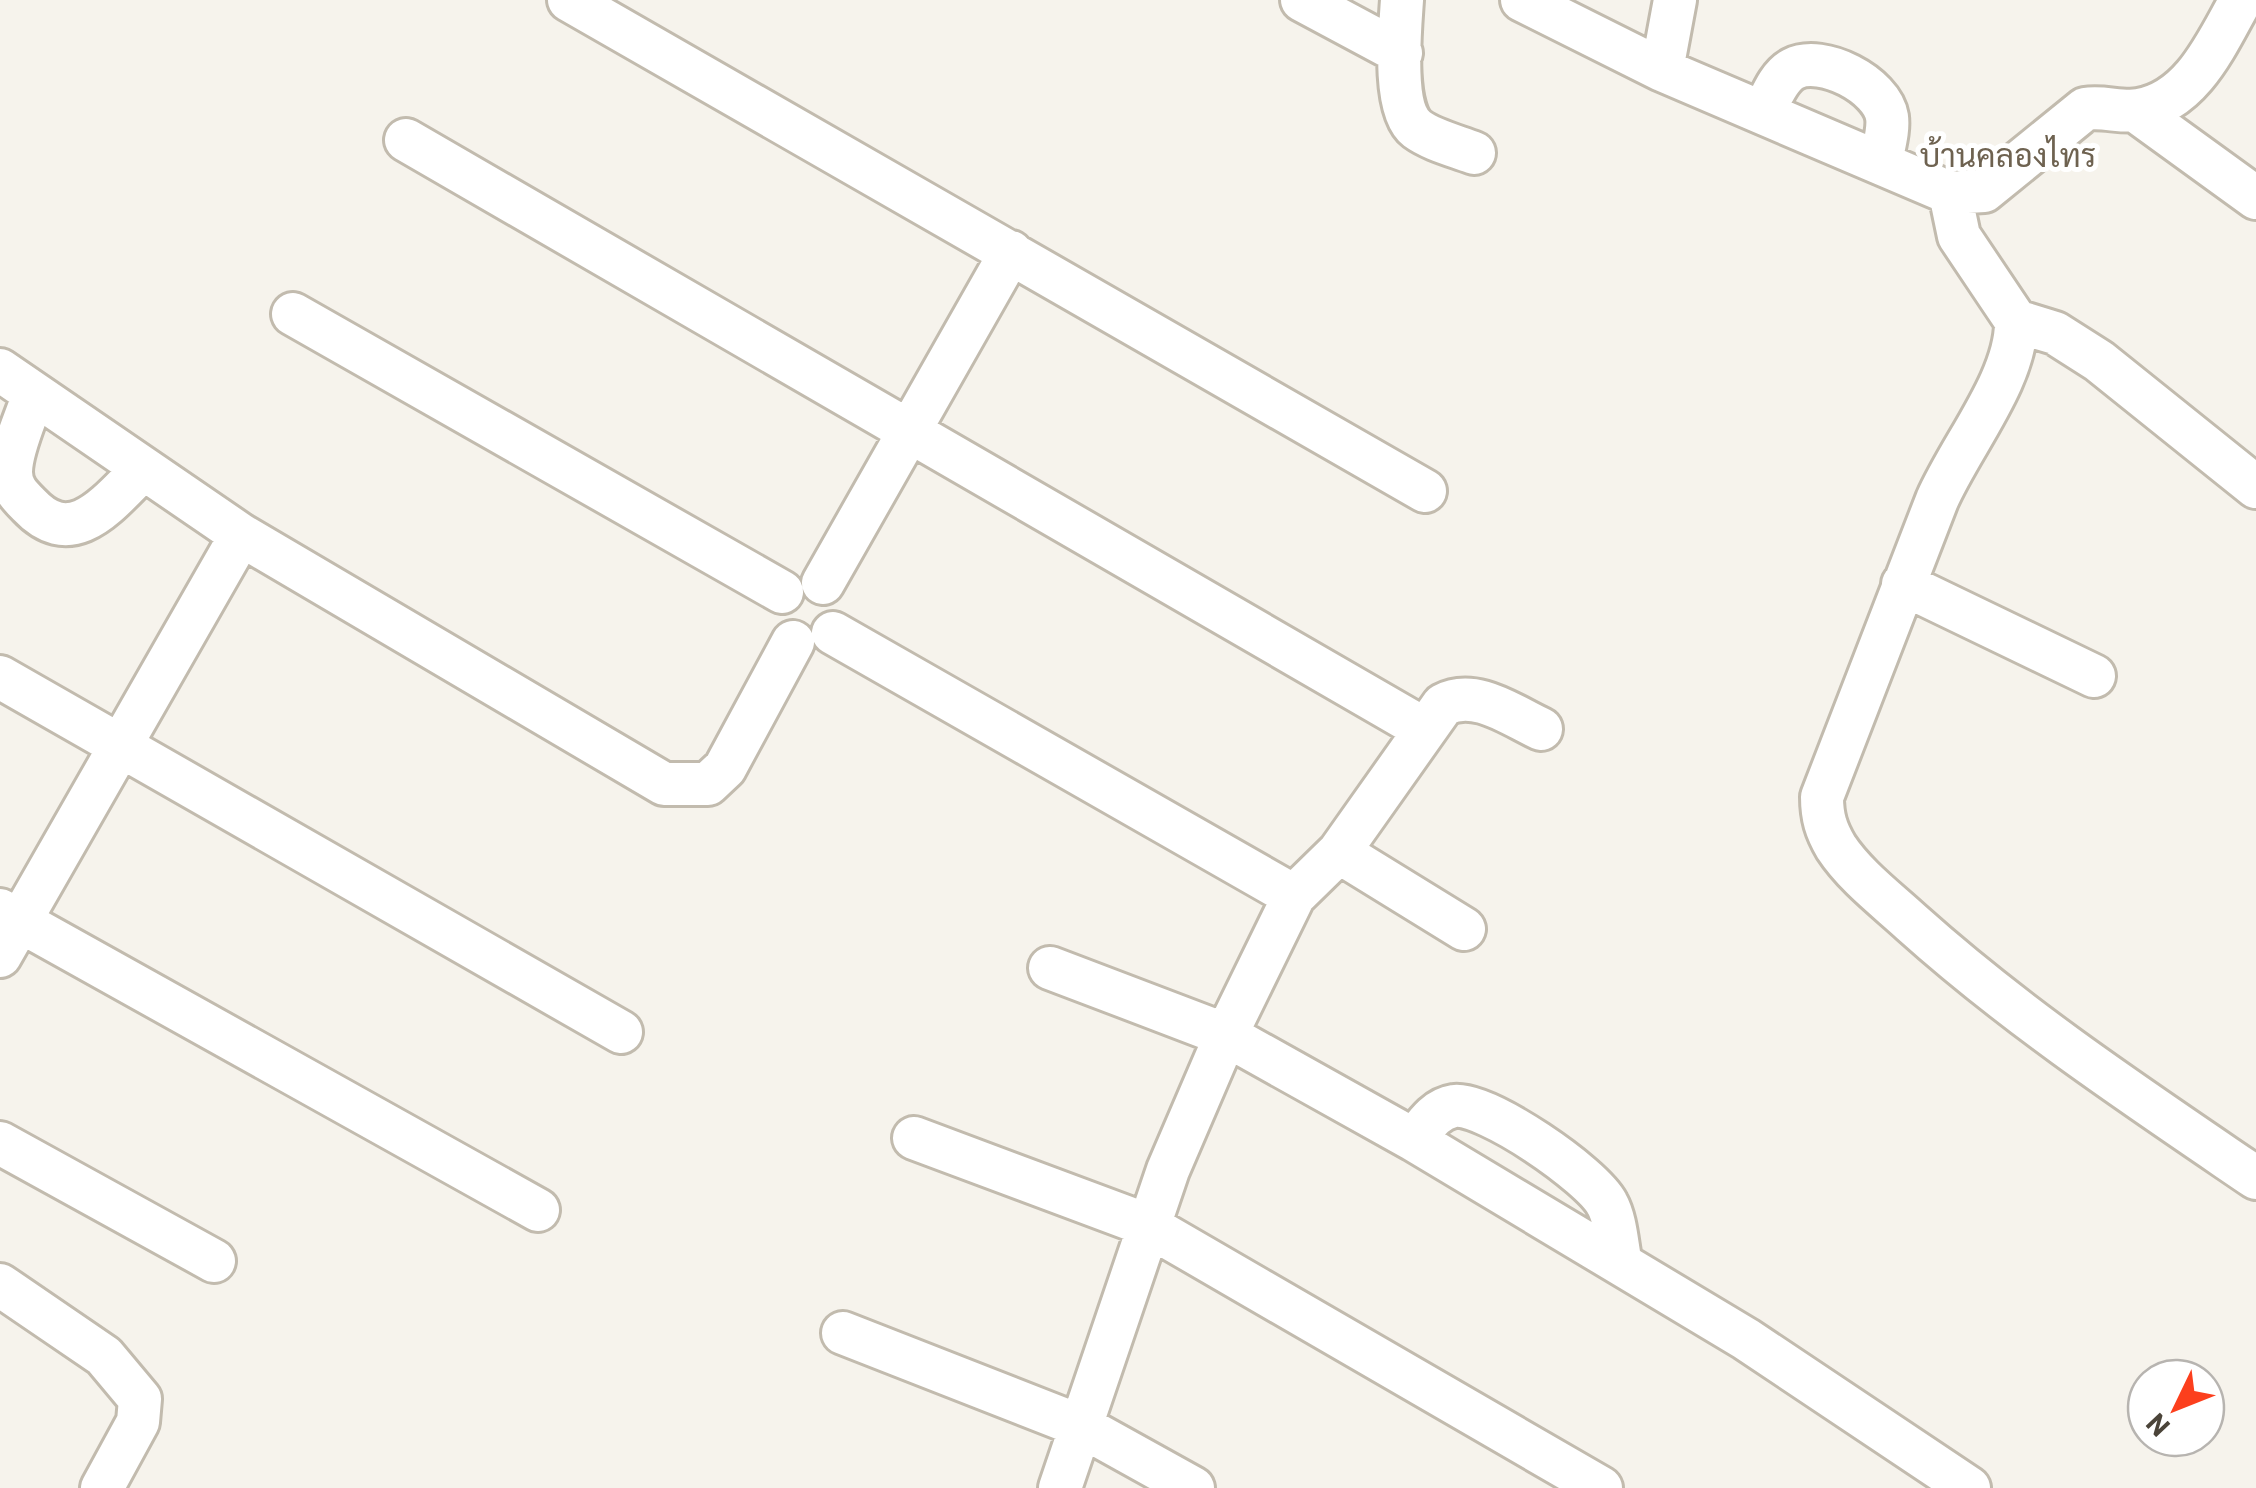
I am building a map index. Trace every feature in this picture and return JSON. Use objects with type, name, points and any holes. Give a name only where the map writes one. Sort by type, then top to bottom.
[{"type":"street","points":[[569,0],[1425,491]]},
{"type":"street","points":[[1302,0],[1401,53]]},
{"type":"street","points":[[1402,0],[1402,99],[1408,120],[1419,130],[1474,153]]},
{"type":"street","points":[[1522,0],[1662,70],[1950,193],[1984,190],[2085,109],[2104,106],[2136,111],[2164,102],[2183,89],[2205,62],[2240,0]]},
{"type":"street","points":[[1662,70],[1674,0]]},
{"type":"street","points":[[1764,113],[1777,85],[1791,70],[1810,64],[1860,82],[1882,101],[1888,120],[1881,163]]},
{"type":"street","points":[[2136,111],[2256,198]]},
{"type":"street","points":[[406,140],[1424,729]]},
{"type":"street","points":[[1950,193],[1959,236],[2016,322],[2016,347],[2008,372],[1957,455],[1903,584],[1822,797],[1822,820],[1838,850],[1964,969],[2034,1024],[2256,1178]]},
{"type":"street","points":[[1011,252],[910,430],[776,620],[1294,896]]},
{"type":"street","points":[[16,383],[242,535],[664,784],[708,784],[724,768],[813,638],[840,606],[293,314]]},
{"type":"street","points":[[2016,322],[2054,334],[2100,361],[2256,488]]},
{"type":"street","points":[[16,383],[10,470],[15,491],[36,513],[59,526],[74,527],[93,517],[143,469]]},
{"type":"street","points":[[242,535],[7,929],[538,1210]]},
{"type":"street","points":[[1903,584],[2094,676]]},
{"type":"street","points":[[0,677],[621,1032]]},
{"type":"street","points":[[1060,1488],[1147,1226],[1226,1035],[1294,896],[1340,852],[1443,706],[1458,697],[1474,698],[1541,729]]},
{"type":"street","points":[[1340,852],[1464,930]]},
{"type":"street","points":[[1050,968],[1226,1035],[1414,1140],[1746,1339],[1968,1488]]},
{"type":"street","points":[[1414,1140],[1436,1114],[1452,1106],[1469,1106],[1557,1156],[1590,1182],[1608,1204],[1621,1264]]},
{"type":"street","points":[[914,1138],[1147,1226],[1601,1488]]},
{"type":"street","points":[[0,1143],[214,1261]]},
{"type":"street","points":[[0,1285],[104,1356],[140,1399],[138,1422],[102,1488]]},
{"type":"street","points":[[843,1333],[1083,1427],[1193,1488]]},
{"type":"district","name":"บ้านคลองไทร","points":[[2008,154]]}]
